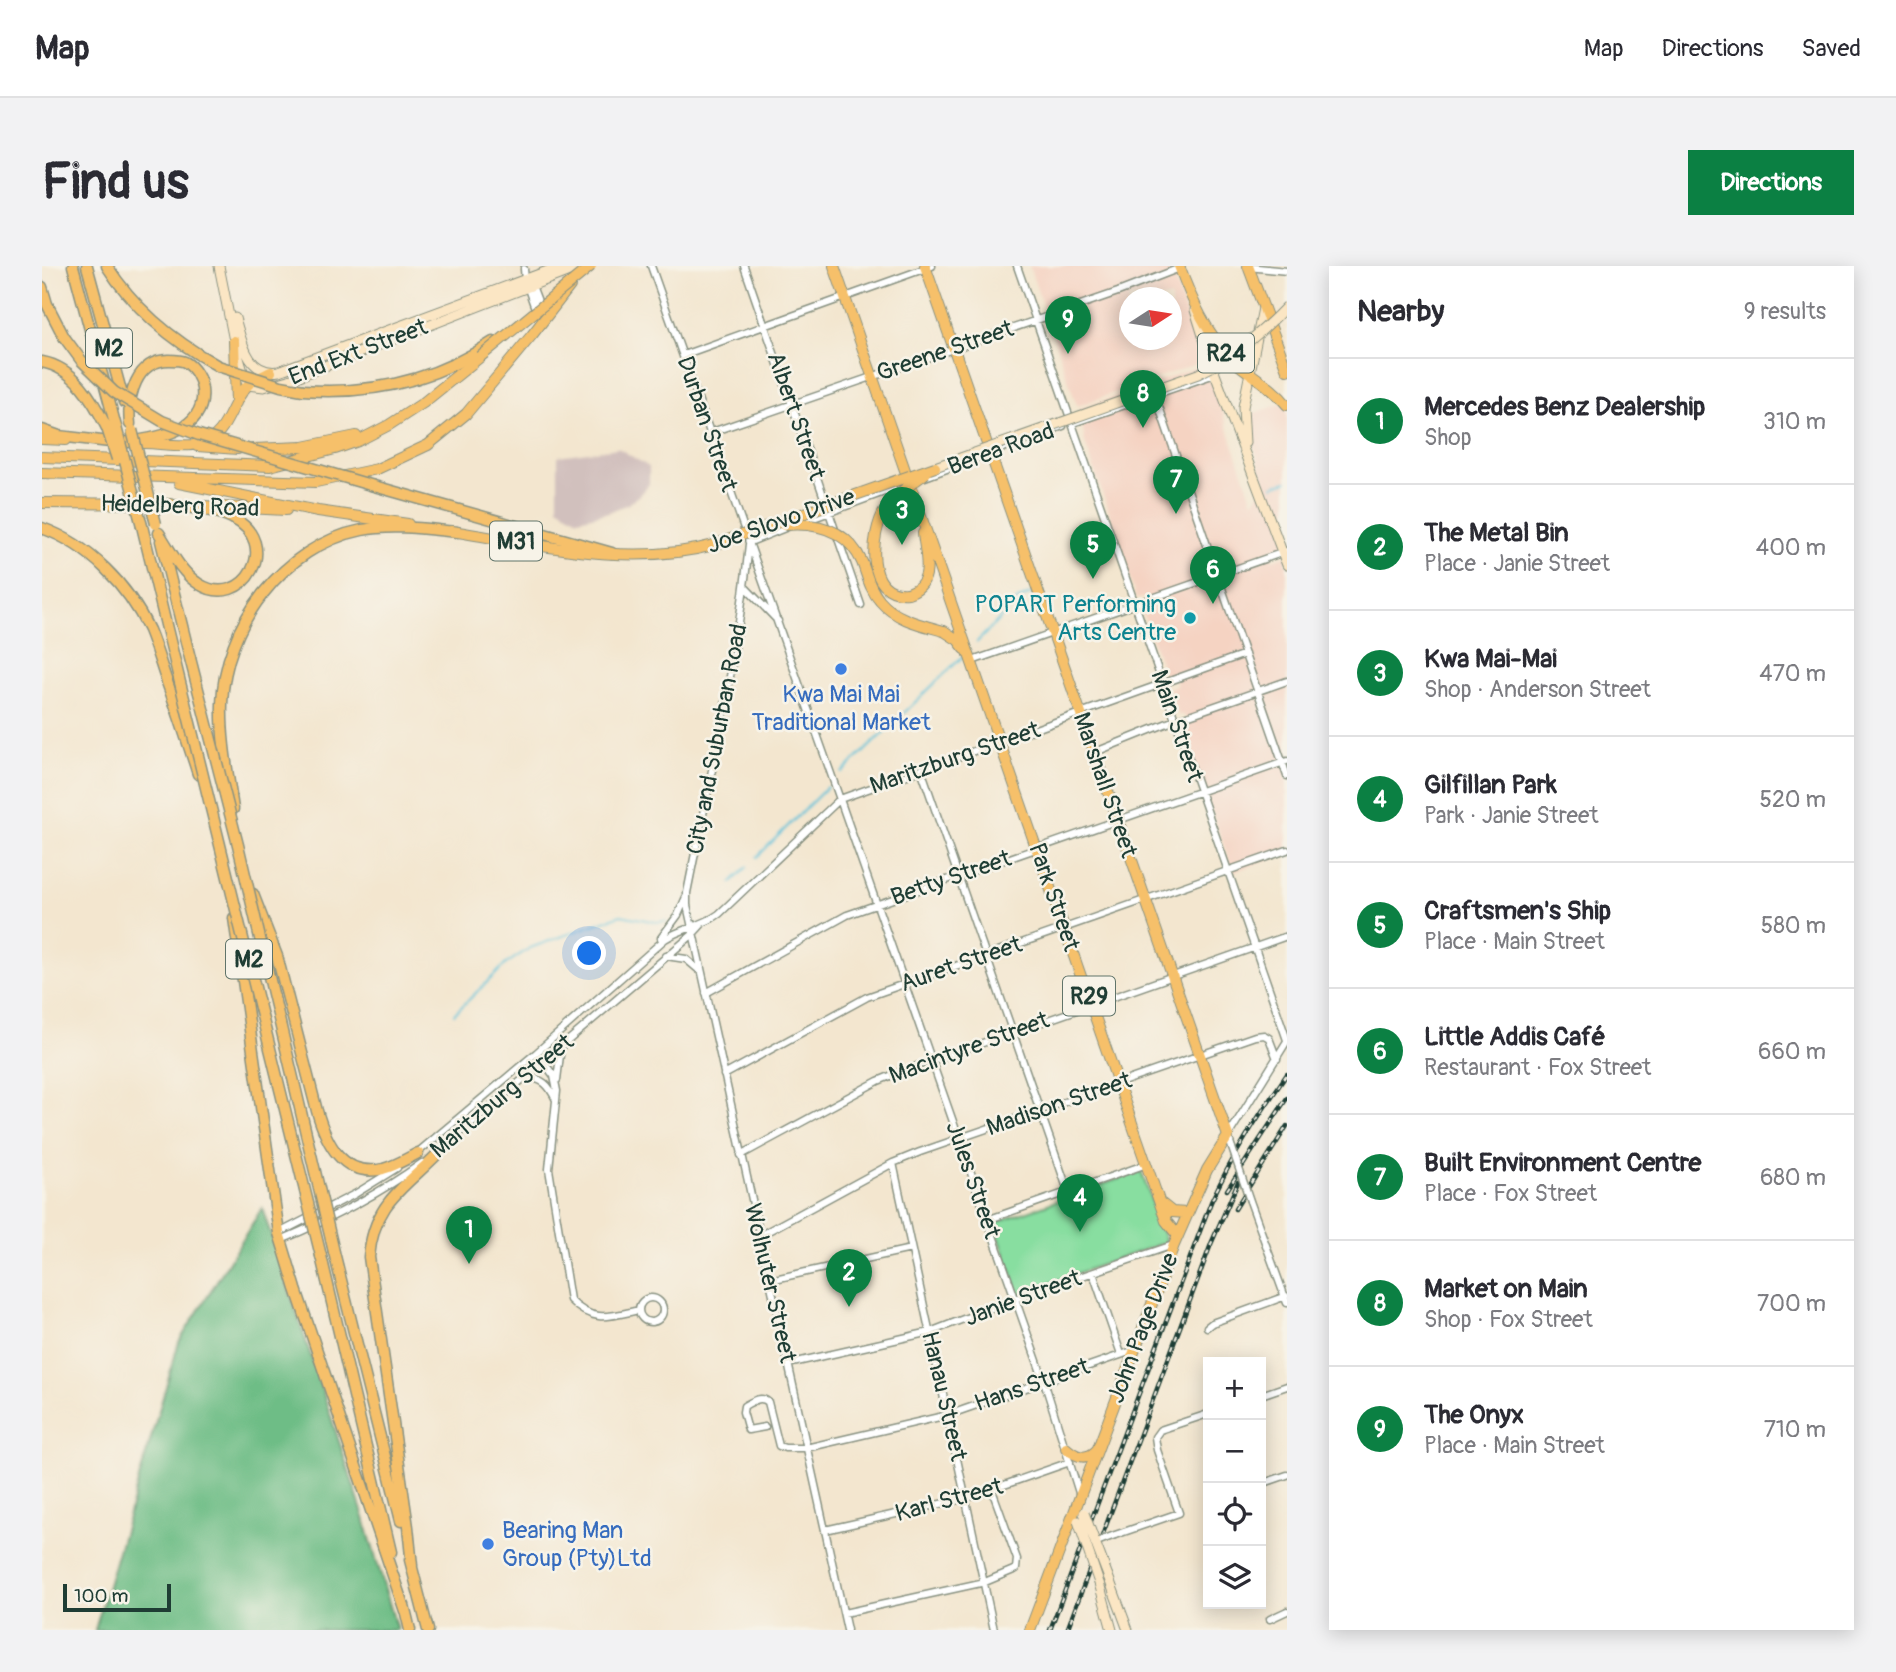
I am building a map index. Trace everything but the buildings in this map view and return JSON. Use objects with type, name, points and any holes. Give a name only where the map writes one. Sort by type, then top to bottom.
[{"type":"highway","name":"M2","points":[[73,266],[111,427],[174,657],[228,873],[410,1630]]},
{"type":"highway","name":"M2","points":[[87,266],[158,529],[238,845],[334,1252],[428,1630]]},
{"type":"highway","points":[[107,266],[122,290],[144,313],[194,353],[218,366],[281,386],[303,390],[358,391],[389,387],[432,375],[463,360],[525,320]]},
{"type":"highway","points":[[42,287],[47,304],[64,337],[81,360],[114,392],[162,421],[199,435],[612,553]]},
{"type":"highway","points":[[128,442],[157,438],[184,428],[195,415],[202,400],[202,390],[195,372],[185,362],[163,360],[146,368],[135,382],[130,396],[131,427]]},
{"type":"highway","points":[[42,362],[53,364],[81,385],[111,427]]},
{"type":"highway","points":[[42,430],[59,436],[110,442]]},
{"type":"highway","points":[[158,529],[191,578],[209,589],[226,590],[241,584],[254,568],[255,540],[235,519],[215,512],[163,504]]},
{"type":"highway","points":[[238,845],[225,758],[222,702],[225,674],[241,627],[267,589],[313,548],[346,534],[385,527],[457,532]]},
{"type":"highway","points":[[42,528],[56,533],[86,552],[110,572],[133,601],[149,631],[222,850]]},
{"type":"highway","points":[[244,872],[277,956],[323,1131],[337,1155],[357,1167],[377,1170],[418,1153]]},
{"type":"highway","points":[[228,873],[279,1232],[405,1611]]},
{"type":"highway","points":[[412,1566],[369,1257],[373,1230],[384,1206],[444,1147]]},
{"type":"main road","name":"End Ext Street","points":[[219,266],[234,341],[247,385],[264,387],[289,380],[529,283],[561,266]]},
{"type":"main road","name":"End Ext Street","points":[[219,266],[246,355],[260,369],[271,372],[584,266]]},
{"type":"main road","points":[[42,473],[316,482],[377,469],[412,454],[448,431],[466,414],[543,322],[584,266]]},
{"type":"main road","points":[[42,439],[256,449],[303,447],[375,432],[422,403],[591,266]]},
{"type":"main road","name":"R29","points":[[834,266],[1001,742]]},
{"type":"main road","name":"R24","points":[[1246,266],[1287,370]]},
{"type":"main road","name":"Marshall Street","points":[[928,267],[1093,753],[1228,1136]]},
{"type":"main road","name":"R24","points":[[1180,267],[1186,285],[1218,345],[1287,405]]},
{"type":"main road","points":[[1186,285],[1215,374],[1285,552],[1287,565]]},
{"type":"main road","name":"Joe Slovo Drive","points":[[318,511],[562,548],[612,553],[660,554],[714,545],[1198,374],[1241,349],[1287,306]]},
{"type":"main road","points":[[1247,459],[1242,417],[1264,308]]},
{"type":"main road","points":[[234,341],[236,404]]},
{"type":"main road","points":[[190,445],[205,442],[216,435],[228,420],[247,385],[271,372]]},
{"type":"main road","name":"Heidelberg Road","points":[[42,457],[270,466],[335,449],[375,432]]},
{"type":"main road","points":[[921,516],[927,577],[920,587],[908,593],[897,592],[890,589],[880,578],[874,558],[876,533],[890,504],[935,467]]},
{"type":"main road","points":[[138,475],[318,511]]},
{"type":"main road","name":"Heidelberg Road","points":[[42,503],[163,504],[318,511]]},
{"type":"main road","points":[[771,526],[808,524],[837,533],[857,552],[870,586],[888,609],[909,620],[944,631],[958,640],[971,658]]},
{"type":"main road","name":"Park Street","points":[[1001,742],[1166,1221],[1176,1241]]},
{"type":"main road","name":"John Page Drive","points":[[1030,1630],[1080,1514],[1078,1491],[1097,1450],[1187,1213],[1207,1170],[1228,1136]]},
{"type":"main road","points":[[1160,1200],[1172,1212],[1187,1213]]},
{"type":"main road","points":[[1066,1448],[1075,1456],[1084,1457],[1097,1450]]},
{"type":"main road","points":[[1080,1514],[1112,1629],[1127,1627],[1108,1576],[1090,1544]]},
{"type":"street","name":"Durban Street","points":[[651,266],[779,622],[866,875]]},
{"type":"street","name":"Albert Street","points":[[744,266],[861,606]]},
{"type":"street","name":"Main Street","points":[[1017,266],[1287,1041]]},
{"type":"street","points":[[1246,266],[1287,271]]},
{"type":"street","points":[[683,355],[928,267]]},
{"type":"street","name":"Greene Street","points":[[709,433],[1118,292],[1180,267]]},
{"type":"street","points":[[523,268],[543,322]]},
{"type":"street","name":"Berea Road","points":[[750,542],[1072,423],[1215,374]]},
{"type":"street","points":[[1155,396],[1285,762],[1287,776]]},
{"type":"street","name":"City and Suburban Road","points":[[692,935],[687,893],[718,741],[745,587],[750,542]]},
{"type":"street","points":[[971,658],[1135,605],[1285,552]]},
{"type":"street","name":"Durban Street","points":[[745,587],[779,622]]},
{"type":"street","name":"Maritzburg Street","points":[[279,1232],[339,1214],[379,1192],[444,1147],[702,924],[719,914],[840,799],[1245,654]]},
{"type":"street","points":[[1093,753],[1175,720],[1287,681]]},
{"type":"street","name":"Betty Street","points":[[706,993],[847,915],[1285,762]]},
{"type":"street","points":[[921,769],[1068,1191]]},
{"type":"street","name":"Auret Street","points":[[724,1075],[858,1001],[1287,849]]},
{"type":"street","name":"Jules Street","points":[[866,875],[1044,1381],[1078,1491]]},
{"type":"street","points":[[653,948],[673,923],[687,893]]},
{"type":"street","name":"Maritzburg Street","points":[[279,1232],[355,1194],[418,1153],[536,1053],[653,948],[670,935],[702,924]]},
{"type":"street","name":"Wolhuter Street","points":[[692,935],[847,1630]]},
{"type":"street","name":"Macintyre Street","points":[[741,1154],[878,1081],[1287,936]]},
{"type":"street","points":[[666,956],[687,959],[702,975]]},
{"type":"street","name":"Madison Street","points":[[759,1236],[893,1163],[1200,1055],[1259,1035],[1271,1041],[1277,1059]]},
{"type":"street","name":"John Page Drive","points":[[1228,1136],[1287,1041]]},
{"type":"street","points":[[561,1047],[550,1169],[570,1300],[599,1318],[639,1310]]},
{"type":"street","points":[[536,1053],[552,1073],[556,1084]]},
{"type":"street","points":[[523,1079],[542,1080],[557,1101]]},
{"type":"street","name":"Marshall Street","points":[[1228,1136],[1286,1298]]},
{"type":"street","name":"Hanau Street","points":[[893,1163],[994,1630]]},
{"type":"street","points":[[987,1220],[1147,1164]]},
{"type":"street","name":"Janie Street","points":[[788,1364],[930,1332],[1176,1241]]},
{"type":"street","points":[[769,1280],[911,1249]]},
{"type":"street","points":[[1093,1273],[1121,1354]]},
{"type":"street","points":[[1207,1327],[1286,1298]]},
{"type":"street","name":"Hans Street","points":[[806,1448],[948,1415],[1135,1350]]},
{"type":"street","points":[[1266,1393],[1287,1386]]},
{"type":"street","points":[[765,1427],[748,1430],[743,1407],[758,1399],[765,1399],[779,1446],[806,1448]]},
{"type":"street","points":[[1090,1544],[1179,1513],[1154,1437],[1160,1430],[1203,1416]]},
{"type":"street","name":"Karl Street","points":[[825,1530],[967,1499],[1070,1462]]},
{"type":"street","points":[[1264,1483],[1287,1475]]},
{"type":"street","points":[[844,1613],[985,1582],[1012,1572],[1018,1564],[992,1490]]},
{"type":"street","points":[[1270,1619],[1287,1611]]},
{"type":"shaded area","points":[[1029,266],[1170,266],[1177,287],[1119,287],[1119,350],[1182,350],[1182,302],[1202,362],[1077,406]]},
{"type":"shaded area","points":[[1206,364],[1253,502],[1265,485],[1246,416],[1282,404],[1287,412],[1287,545],[1270,551],[1273,560],[1287,555],[1287,854],[1233,872],[1182,726],[1187,722],[1184,715],[1178,715],[1169,688],[1177,685],[1174,677],[1166,679],[1142,611],[1146,606],[1144,598],[1136,599],[1085,443],[1080,409]]},
{"type":"shaded area","points":[[618,448],[649,467],[649,484],[638,496],[628,504],[609,512],[578,519],[558,507],[558,456]]},
{"type":"green space","points":[[1141,1171],[1166,1242],[1019,1294],[994,1223]]},
{"type":"green space","points":[[262,1208],[362,1511],[397,1630],[95,1630],[179,1342]]},
{"type":"waterway","points":[[1273,486],[1287,481]]},
{"type":"waterway","points":[[977,642],[1018,600],[1030,594]]},
{"type":"waterway","points":[[842,773],[963,656]]},
{"type":"waterway","points":[[757,857],[827,787]]},
{"type":"waterway","points":[[731,883],[747,867]]},
{"type":"waterway","points":[[454,1014],[506,964],[530,948],[621,915],[656,922],[666,921]]},
{"type":"railway","points":[[1050,1630],[1211,1202],[1246,1136],[1287,1074]]},
{"type":"railway","points":[[1227,1190],[1287,1098]]},
{"type":"railway","points":[[1235,1209],[1287,1126]]},
{"type":"railway","points":[[1067,1630],[1211,1244],[1238,1182]]},
{"type":"place","name":"The Onyx","points":[[1068,354]]},
{"type":"place","name":"Market on Main","points":[[1143,428]]},
{"type":"place","name":"Built Environment Centre","points":[[1176,514]]},
{"type":"place","name":"Kwa Mai-Mai","points":[[902,545]]},
{"type":"place","name":"Craftsmen's Ship","points":[[1093,579]]},
{"type":"place","name":"Little Addis Café","points":[[1213,604]]},
{"type":"place","name":"POPART Performing Arts Centre","points":[[1190,618]]},
{"type":"place","name":"Kwa Mai Mai Traditional Market","points":[[841,669]]},
{"type":"place","name":"Gilfillan Park","points":[[1080,1232]]},
{"type":"place","name":"Mercedes Benz Dealership","points":[[469,1264]]},
{"type":"place","name":"The Metal Bin","points":[[849,1307]]},
{"type":"place","name":"Bearing Man Group (Pty)Ltd","points":[[488,1544]]}]
